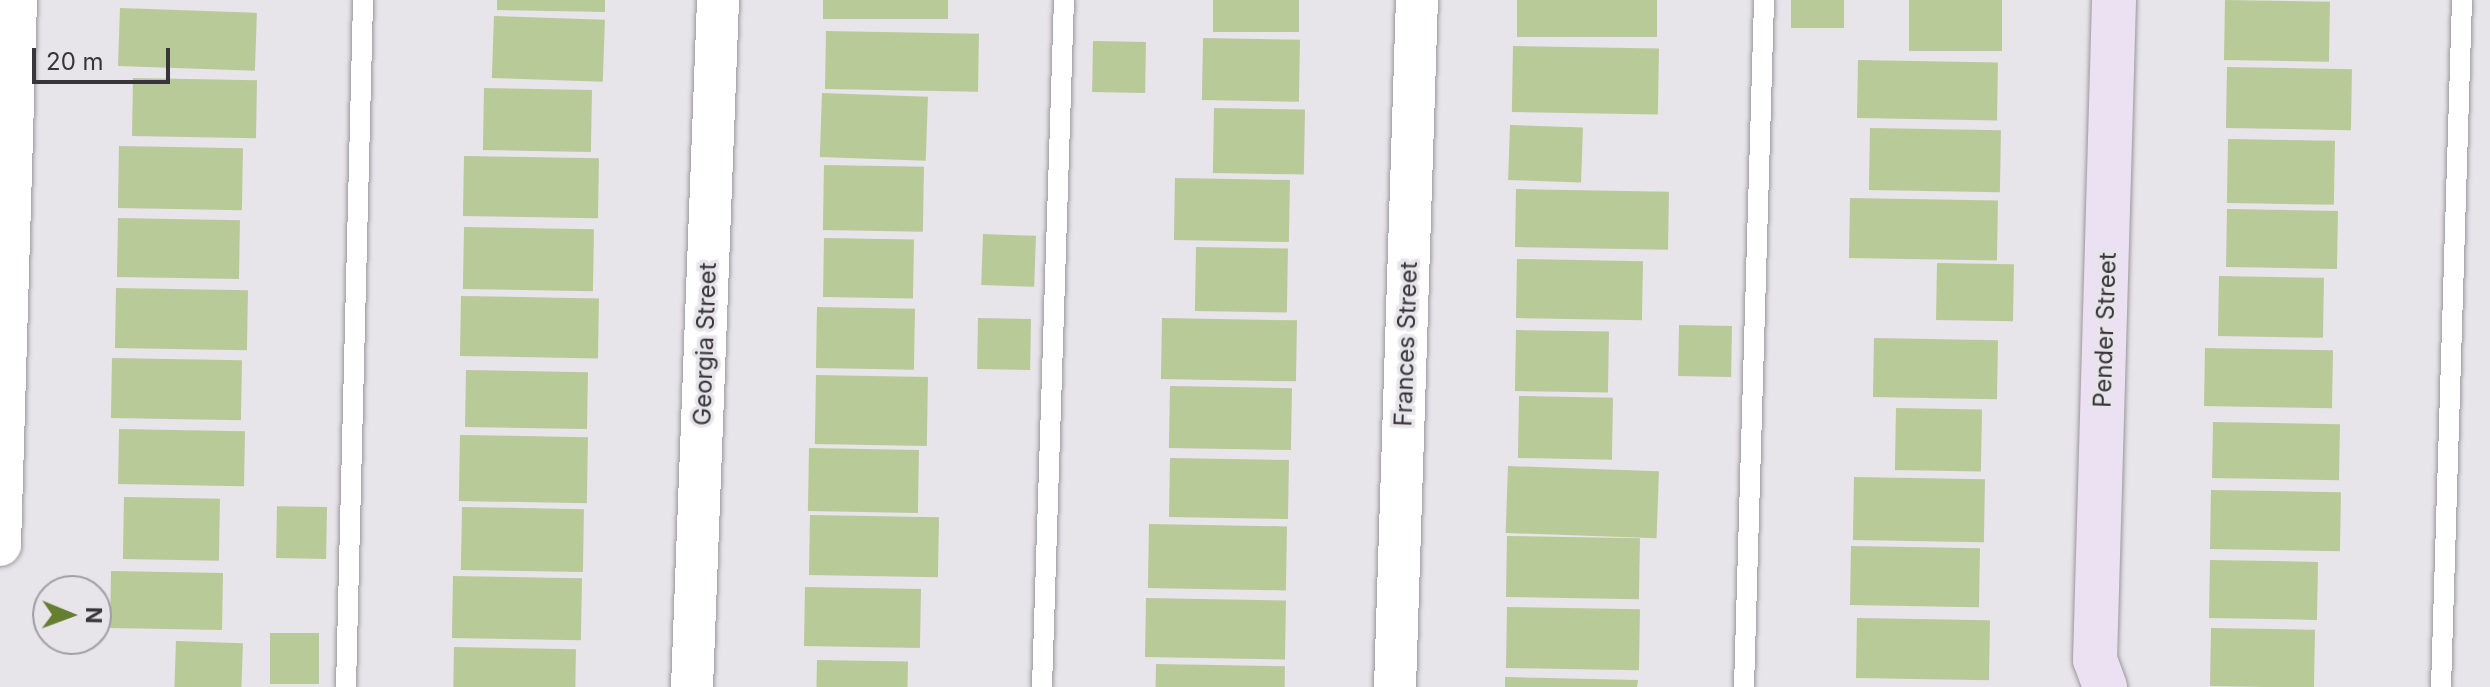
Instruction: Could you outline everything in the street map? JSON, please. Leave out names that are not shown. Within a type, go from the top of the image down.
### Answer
[{"type":"street","points":[[0,545],[16,0]]},
{"type":"street","name":"Georgia Street","points":[[692,687],[718,0]]},
{"type":"street","name":"Frances Street","points":[[1395,687],[1417,0]]},
{"type":"street","name":"Pender Street","points":[[2094,678],[2114,0]]},
{"type":"lane","points":[[346,687],[363,0]]},
{"type":"lane","points":[[1042,687],[1064,0]]},
{"type":"lane","points":[[1744,687],[1764,0]]},
{"type":"lane","points":[[2441,687],[2462,0]]},
{"type":"building","points":[[497,0],[605,0],[605,12],[497,10]]},
{"type":"building","points":[[823,0],[948,0],[948,19],[823,19]]},
{"type":"building","points":[[1213,0],[1299,0],[1299,32],[1213,32]]},
{"type":"building","points":[[1517,0],[1657,0],[1657,37],[1517,37]]},
{"type":"building","points":[[1791,0],[1844,0],[1844,28],[1791,28]]},
{"type":"building","points":[[1909,0],[2002,0],[2002,51],[1909,51]]},
{"type":"building","points":[[2225,0],[2330,2],[2329,62],[2224,60]]},
{"type":"building","points":[[120,8],[257,13],[255,71],[118,66]]},
{"type":"building","points":[[494,16],[605,20],[603,82],[492,78]]},
{"type":"building","points":[[826,31],[979,34],[978,92],[825,89]]},
{"type":"building","points":[[1203,38],[1300,40],[1299,102],[1202,100]]},
{"type":"building","points":[[1093,41],[1146,42],[1145,93],[1092,92]]},
{"type":"building","points":[[1513,46],[1659,49],[1658,115],[1512,112]]},
{"type":"building","points":[[1858,60],[1998,62],[1997,120],[1857,118]]},
{"type":"building","points":[[2227,67],[2352,69],[2351,130],[2226,128]]},
{"type":"building","points":[[133,78],[257,80],[256,138],[132,136]]},
{"type":"building","points":[[484,88],[592,90],[591,152],[483,150]]},
{"type":"building","points":[[822,93],[928,97],[926,161],[820,157]]},
{"type":"building","points":[[1214,108],[1305,110],[1304,175],[1213,173]]},
{"type":"building","points":[[1510,125],[1583,128],[1581,183],[1508,180]]},
{"type":"building","points":[[1870,128],[2001,130],[2000,192],[1869,190]]},
{"type":"building","points":[[2228,139],[2335,141],[2334,205],[2227,203]]},
{"type":"building","points":[[119,146],[243,148],[242,210],[118,208]]},
{"type":"building","points":[[464,156],[599,158],[598,218],[463,216]]},
{"type":"building","points":[[824,165],[924,167],[923,232],[823,230]]},
{"type":"building","points":[[1175,178],[1290,180],[1289,242],[1174,240]]},
{"type":"building","points":[[1516,189],[1669,192],[1668,250],[1515,247]]},
{"type":"building","points":[[1850,198],[1998,201],[1997,261],[1849,258]]},
{"type":"building","points":[[2227,209],[2338,211],[2337,269],[2226,267]]},
{"type":"building","points":[[118,218],[240,220],[239,279],[117,277]]},
{"type":"building","points":[[464,227],[594,229],[593,291],[463,289]]},
{"type":"building","points":[[983,234],[1036,236],[1034,287],[981,285]]},
{"type":"building","points":[[824,238],[914,240],[913,299],[823,297]]},
{"type":"building","points":[[1196,247],[1288,249],[1287,313],[1195,311]]},
{"type":"building","points":[[1517,259],[1643,261],[1642,320],[1516,318]]},
{"type":"building","points":[[1937,263],[2014,264],[2013,321],[1936,320]]},
{"type":"building","points":[[2219,276],[2324,278],[2323,338],[2218,336]]},
{"type":"building","points":[[116,288],[248,290],[247,350],[115,348]]},
{"type":"building","points":[[461,296],[599,298],[598,358],[460,356]]},
{"type":"building","points":[[817,307],[915,309],[914,370],[816,368]]},
{"type":"building","points":[[978,318],[1031,319],[1030,370],[977,369]]},
{"type":"building","points":[[1162,318],[1297,320],[1296,381],[1161,379]]},
{"type":"building","points":[[1679,325],[1732,326],[1731,377],[1678,376]]},
{"type":"building","points":[[1516,330],[1609,332],[1608,393],[1515,391]]},
{"type":"building","points":[[1874,338],[1998,340],[1997,399],[1873,397]]},
{"type":"building","points":[[2205,348],[2333,350],[2332,408],[2204,406]]},
{"type":"building","points":[[112,358],[242,360],[241,420],[111,418]]},
{"type":"building","points":[[466,370],[588,372],[587,429],[465,427]]},
{"type":"building","points":[[816,375],[928,377],[927,446],[815,444]]},
{"type":"building","points":[[1170,386],[1292,388],[1291,450],[1169,448]]},
{"type":"building","points":[[1519,396],[1613,398],[1612,460],[1518,458]]},
{"type":"building","points":[[1896,408],[1982,410],[1981,471],[1895,470]]},
{"type":"building","points":[[2213,422],[2340,424],[2339,480],[2212,478]]},
{"type":"building","points":[[119,429],[245,431],[244,486],[118,484]]},
{"type":"building","points":[[460,435],[588,437],[587,503],[459,501]]},
{"type":"building","points":[[809,448],[919,450],[918,513],[808,511]]},
{"type":"building","points":[[1170,458],[1289,460],[1288,519],[1169,517]]},
{"type":"building","points":[[1508,466],[1659,471],[1657,538],[1506,533]]},
{"type":"building","points":[[1854,477],[1985,479],[1984,542],[1853,540]]},
{"type":"building","points":[[2211,490],[2341,492],[2340,551],[2210,549]]},
{"type":"building","points":[[124,497],[220,499],[219,561],[123,559]]},
{"type":"building","points":[[277,506],[327,507],[326,559],[276,558]]},
{"type":"building","points":[[462,507],[584,509],[583,572],[461,570]]},
{"type":"building","points":[[810,515],[939,517],[938,577],[809,575]]},
{"type":"building","points":[[1149,524],[1287,526],[1286,590],[1148,588]]},
{"type":"building","points":[[1507,536],[1640,538],[1639,599],[1506,597]]},
{"type":"building","points":[[1851,546],[1980,548],[1979,607],[1850,605]]},
{"type":"building","points":[[2210,560],[2318,562],[2317,620],[2209,618]]},
{"type":"building","points":[[111,571],[223,573],[222,630],[112,628]]},
{"type":"building","points":[[453,576],[582,578],[581,640],[452,638]]},
{"type":"building","points":[[805,587],[921,589],[920,648],[804,646]]},
{"type":"building","points":[[1146,598],[1286,600],[1285,659],[1145,657]]},
{"type":"building","points":[[1507,607],[1640,609],[1639,670],[1506,668]]},
{"type":"building","points":[[1857,618],[1990,620],[1989,680],[1856,678]]},
{"type":"building","points":[[2211,628],[2315,630],[2314,687],[2210,686]]},
{"type":"building","points":[[270,633],[319,633],[319,684],[270,684]]},
{"type":"building","points":[[176,641],[243,643],[241,687],[174,687]]},
{"type":"building","points":[[454,647],[576,649],[575,687],[453,687]]},
{"type":"building","points":[[817,660],[908,662],[908,687],[817,687]]},
{"type":"building","points":[[1156,664],[1285,666],[1285,687],[1156,687]]},
{"type":"building","points":[[1505,677],[1638,680],[1637,687],[1505,687]]}]
